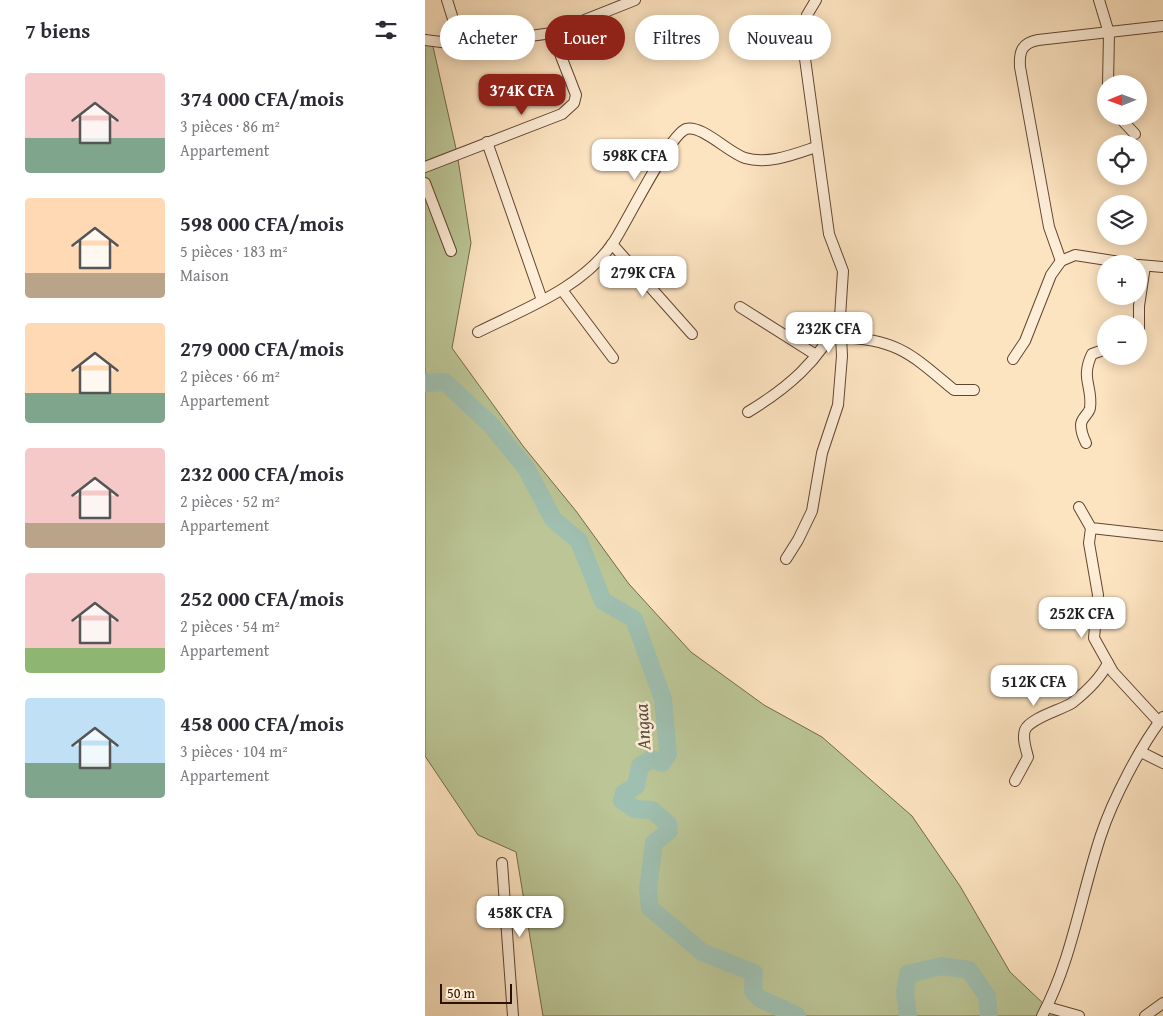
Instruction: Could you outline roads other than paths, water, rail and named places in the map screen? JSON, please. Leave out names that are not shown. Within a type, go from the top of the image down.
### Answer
[{"type":"street","points":[[447,0],[452,15]]},
{"type":"street","points":[[597,15],[635,0]]},
{"type":"street","points":[[786,559],[812,511],[822,453],[838,405],[842,356],[839,337],[839,317],[843,270],[829,234],[803,44],[807,15],[816,0]]},
{"type":"street","points":[[1099,0],[1109,33],[1108,75]]},
{"type":"street","points":[[1061,261],[1049,227],[1020,67],[1021,49],[1027,42],[1163,26]]},
{"type":"street","points":[[425,40],[440,42]]},
{"type":"street","points":[[425,167],[562,114],[574,103],[577,95],[563,60]]},
{"type":"street","points":[[1127,125],[1135,134]]},
{"type":"street","points":[[479,332],[571,286],[612,244],[662,158],[678,134],[684,130],[697,129],[747,159],[777,158],[816,147]]},
{"type":"street","points":[[487,142],[542,300]]},
{"type":"street","points":[[425,183],[451,251]]},
{"type":"street","points":[[612,244],[692,334]]},
{"type":"street","points":[[1013,359],[1025,341],[1051,275],[1061,261],[1075,254],[1097,258]]},
{"type":"street","points":[[1147,265],[1163,267]]},
{"type":"street","points":[[563,290],[613,358]]},
{"type":"street","points":[[740,307],[816,355]]},
{"type":"street","points":[[748,412],[777,394],[796,378],[830,337],[839,317]]},
{"type":"street","points":[[839,337],[856,338],[893,345],[916,358],[954,390],[969,392],[974,390]]},
{"type":"street","points":[[1086,443],[1081,428],[1081,421],[1090,410],[1090,393],[1086,381],[1087,368],[1092,354],[1097,352]]},
{"type":"street","points":[[1079,507],[1091,528],[1089,543],[1098,595],[1094,638],[1109,663],[1129,690],[1161,719],[1117,794],[1101,834],[1057,984],[1045,1011],[1079,1016]]},
{"type":"street","points":[[1091,528],[1163,536]]},
{"type":"street","points":[[1015,781],[1028,757],[1024,742],[1025,729],[1032,723],[1072,702],[1098,680],[1109,663]]},
{"type":"street","points":[[1141,752],[1163,763]]},
{"type":"street","points":[[502,863],[513,1016]]},
{"type":"street","points":[[1145,1016],[1163,1004]]},
{"type":"waterway","name":"Angaa","points":[[425,383],[445,382],[492,426],[526,468],[553,519],[579,541],[603,601],[634,619],[663,699],[668,754],[662,763],[652,759],[640,766],[636,786],[624,793],[622,800],[635,809],[652,810],[668,824],[669,831],[654,843],[648,889],[650,908],[702,952],[754,973],[753,991],[759,998],[797,1016]]},
{"type":"waterway","name":"Angaa","points":[[908,1016],[905,992],[908,974],[942,966],[969,970],[987,996],[989,1016]]}]
